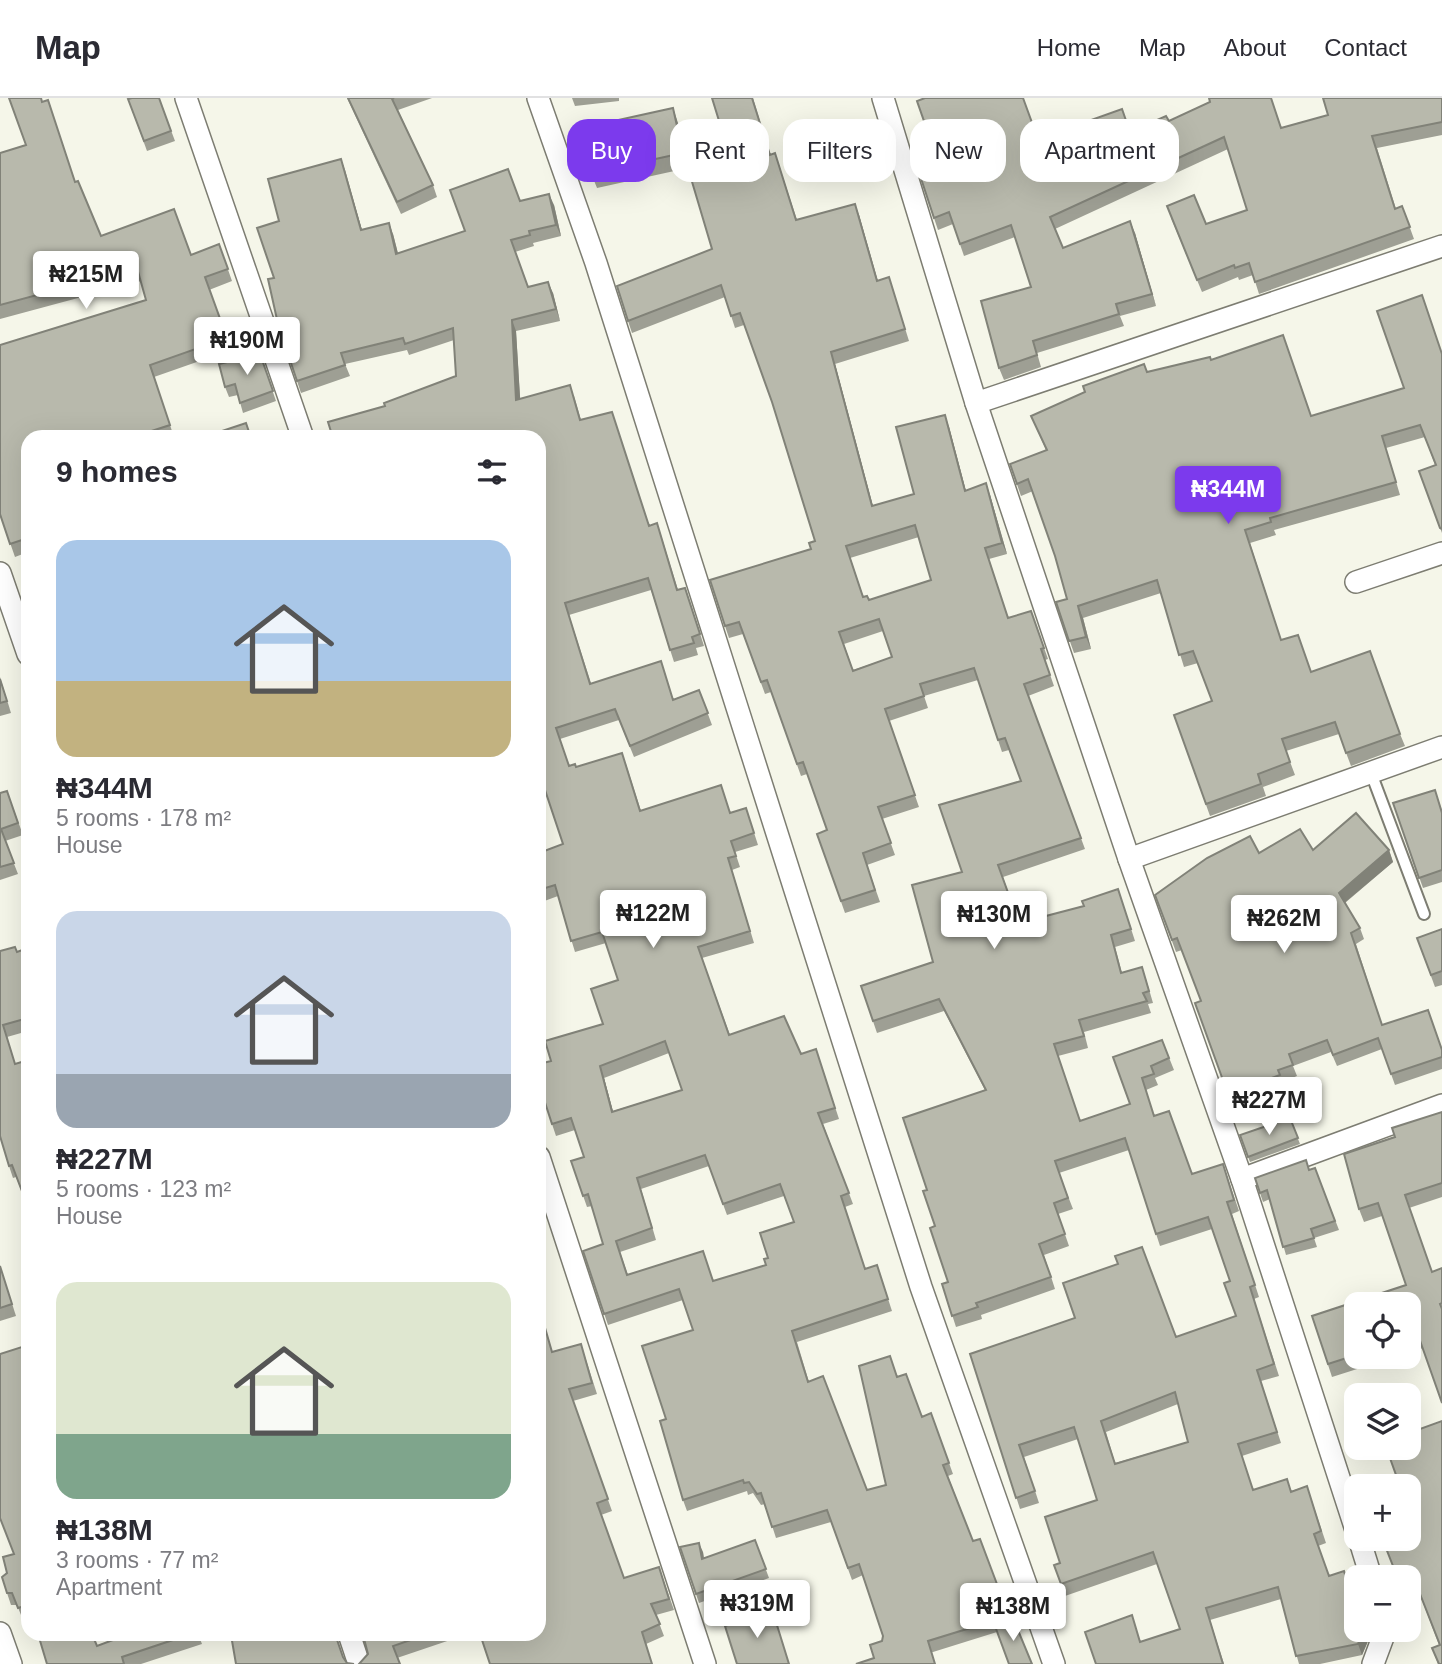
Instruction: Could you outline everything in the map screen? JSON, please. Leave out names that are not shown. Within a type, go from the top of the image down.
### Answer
[{"type":"street","points":[[186,98],[300,430]]},
{"type":"street","points":[[538,98],[596,264],[921,1286],[1054,1664]]},
{"type":"street","points":[[885,99],[976,403],[1129,859],[1242,1179],[1344,1493]]},
{"type":"street","points":[[976,403],[1442,246]]},
{"type":"street","points":[[1356,582],[1442,553]]},
{"type":"street","points":[[0,573],[21,634]]},
{"type":"street","points":[[1129,859],[1442,747]]},
{"type":"street","points":[[1242,1179],[1442,1105]]},
{"type":"street","points":[[546,1178],[705,1664]]},
{"type":"street","points":[[0,1633],[11,1664]]},
{"type":"street","points":[[351,1641],[359,1664]]},
{"type":"street","points":[[1373,1664],[1381,1642]]},
{"type":"lane","points":[[1371,773],[1424,914]]},
{"type":"building","points":[[9,98],[41,98],[42,102],[48,100],[75,182],[78,181],[101,236],[174,209],[191,255],[219,244],[228,269],[205,277],[227,338],[150,365],[170,425],[155,430],[21,430],[21,540],[10,544],[0,514],[0,345],[146,300],[137,268],[0,305],[0,153],[26,145]]},
{"type":"building","points":[[159,98],[171,131],[144,141],[128,99]]},
{"type":"building","points":[[348,98],[394,98],[392,99],[433,185],[397,202]]},
{"type":"building","points":[[712,98],[752,98],[759,119],[718,119]]},
{"type":"building","points":[[925,98],[1023,98],[1031,119],[1020,119],[1020,182],[1126,182],[1050,217],[1063,248],[1130,221],[1152,294],[1116,304],[1119,314],[1033,341],[1037,355],[999,368],[981,301],[1031,287],[1011,225],[960,244],[949,212],[934,218],[922,182],[1006,182],[1006,119],[923,119],[917,101]]},
{"type":"building","points":[[1209,98],[1271,98],[1281,128],[1328,115],[1323,98],[1442,98],[1442,122],[1372,136],[1395,209],[1402,206],[1410,227],[1255,282],[1249,263],[1235,268],[1234,265],[1197,280],[1167,206],[1194,195],[1206,224],[1247,210],[1224,137],[1179,158],[1179,119],[1173,119],[1210,102]]},
{"type":"building","points":[[673,108],[675,119],[670,119],[670,156],[656,159],[656,119],[623,119]]},
{"type":"building","points":[[1122,109],[1125,119],[1094,119]]},
{"type":"building","points":[[769,152],[770,155],[775,153],[796,220],[855,204],[877,281],[889,277],[905,329],[831,352],[872,506],[914,494],[896,427],[945,415],[965,491],[986,483],[1002,543],[985,548],[1008,618],[1031,611],[1044,648],[1041,649],[1050,675],[1024,684],[1081,838],[998,865],[1019,923],[1084,906],[1082,901],[1118,889],[1131,929],[1111,935],[1121,973],[1142,967],[1149,991],[1143,993],[1147,1001],[1079,1020],[1084,1036],[1054,1044],[1080,1121],[1130,1104],[1113,1057],[1162,1040],[1169,1058],[1151,1066],[1154,1074],[1142,1078],[1154,1116],[1169,1111],[1192,1174],[1223,1164],[1234,1200],[1227,1202],[1255,1285],[1250,1287],[1274,1364],[1257,1370],[1277,1432],[1238,1444],[1253,1490],[1287,1479],[1291,1492],[1307,1486],[1321,1531],[1314,1534],[1329,1576],[1344,1571],[1344,1642],[1359,1642],[1358,1644],[1296,1656],[1278,1587],[1206,1608],[1223,1664],[1096,1664],[1085,1632],[1132,1615],[1140,1642],[1180,1629],[1153,1552],[1061,1584],[1054,1565],[1060,1563],[1045,1517],[1097,1500],[1074,1427],[1019,1445],[1035,1491],[1016,1498],[970,1354],[1075,1318],[1063,1283],[1118,1264],[1115,1256],[1142,1247],[1176,1337],[1236,1316],[1224,1283],[1230,1281],[1208,1217],[1156,1234],[1125,1138],[1055,1161],[1068,1198],[1054,1203],[1065,1234],[1039,1244],[1051,1277],[976,1303],[978,1307],[952,1316],[942,1284],[948,1282],[930,1228],[935,1226],[923,1191],[927,1190],[903,1118],[986,1090],[939,999],[873,1021],[861,986],[933,962],[912,885],[962,872],[939,805],[1021,781],[1005,738],[998,740],[974,668],[920,684],[924,696],[885,709],[915,795],[878,807],[891,843],[863,853],[875,890],[841,901],[817,834],[827,830],[803,762],[797,764],[767,680],[761,682],[739,622],[725,626],[710,580],[811,549],[809,543],[815,541],[772,402],[740,313],[731,316],[721,285],[628,321],[617,286],[712,249],[692,182],[769,182]],"holes":[[[915,525],[931,580],[869,600],[867,596],[863,597],[846,546]],[[879,619],[892,657],[853,671],[839,632]],[[1175,1392],[1188,1442],[1115,1464],[1101,1421]]]},
{"type":"building","points":[[341,159],[361,230],[389,223],[396,254],[465,231],[450,190],[508,169],[520,201],[549,194],[556,225],[529,231],[530,235],[511,240],[528,287],[548,282],[556,309],[512,320],[516,400],[570,385],[580,420],[612,412],[649,526],[657,523],[677,590],[685,588],[700,634],[692,637],[694,643],[670,650],[648,578],[565,603],[590,684],[661,661],[673,700],[699,690],[708,713],[630,746],[615,709],[556,728],[569,766],[575,764],[576,767],[622,753],[640,811],[721,785],[730,813],[746,808],[754,833],[731,841],[736,856],[728,858],[750,931],[698,947],[729,1035],[784,1016],[801,1054],[816,1049],[835,1108],[818,1113],[849,1193],[841,1196],[865,1269],[877,1265],[888,1299],[792,1331],[808,1382],[823,1376],[867,1490],[886,1485],[859,1366],[890,1356],[897,1377],[906,1374],[922,1417],[931,1413],[949,1463],[943,1465],[973,1541],[980,1539],[1009,1616],[928,1641],[935,1664],[856,1664],[874,1658],[870,1645],[882,1641],[883,1636],[859,1564],[848,1568],[827,1510],[772,1527],[761,1493],[757,1494],[749,1482],[744,1483],[743,1480],[683,1500],[660,1421],[666,1419],[642,1346],[693,1330],[679,1289],[604,1314],[583,1251],[603,1244],[588,1194],[583,1196],[571,1161],[584,1157],[571,1118],[552,1124],[546,1106],[546,1062],[551,1061],[546,1041],[603,1024],[591,989],[618,980],[602,932],[571,941],[555,885],[546,888],[546,850],[563,844],[546,793],[546,430],[330,430],[328,422],[385,406],[384,403],[456,376],[453,328],[405,344],[403,338],[341,353],[345,365],[297,381],[278,324],[268,279],[274,278],[257,228],[279,221],[268,179]],"holes":[[[665,1041],[682,1090],[612,1112],[600,1066]],[[705,1155],[723,1204],[780,1184],[794,1222],[760,1233],[768,1258],[764,1259],[766,1265],[713,1281],[703,1251],[627,1275],[616,1241],[652,1228],[637,1178]]]},
{"type":"building","points":[[1422,295],[1442,354],[1442,529],[1419,471],[1436,465],[1420,425],[1382,436],[1396,482],[1270,518],[1271,522],[1245,530],[1281,640],[1298,635],[1311,672],[1370,651],[1400,734],[1346,753],[1335,722],[1282,739],[1290,762],[1258,774],[1261,784],[1206,804],[1174,715],[1212,701],[1193,651],[1179,655],[1157,580],[1078,606],[1086,637],[1069,641],[1056,602],[1067,599],[1055,556],[1028,479],[1017,484],[1010,464],[1047,450],[1031,416],[1085,392],[1083,386],[1144,364],[1147,372],[1210,357],[1211,360],[1283,335],[1311,416],[1404,388],[1377,311]]},
{"type":"building","points":[[260,354],[273,391],[240,403],[235,384],[225,387],[219,364]]},
{"type":"building","points":[[246,423],[248,430],[225,430]]},
{"type":"building","points":[[0,679],[7,701],[0,703]]},
{"type":"building","points":[[1435,790],[1442,813],[1442,870],[1419,878],[1393,803]]},
{"type":"building","points":[[7,791],[18,823],[1,829],[14,863],[0,867],[0,793]]},
{"type":"building","points":[[1356,813],[1389,850],[1339,893],[1360,928],[1351,933],[1382,1025],[1428,1010],[1442,1057],[1391,1074],[1378,1038],[1333,1055],[1327,1040],[1289,1054],[1293,1065],[1278,1070],[1280,1075],[1228,1094],[1195,1003],[1201,1001],[1177,938],[1172,940],[1155,895],[1207,858],[1250,836],[1259,853],[1300,829],[1313,850]]},
{"type":"building","points":[[1442,929],[1442,971],[1431,975],[1417,938]]},
{"type":"building","points":[[15,947],[17,952],[21,951],[21,1020],[3,1025],[15,1064],[21,1062],[21,1189],[12,1165],[9,1166],[0,1136],[0,951]]},
{"type":"building","points":[[1442,1112],[1442,1183],[1405,1195],[1432,1272],[1442,1268],[1442,1403],[1421,1344],[1421,1292],[1385,1292],[1406,1285],[1378,1203],[1359,1209],[1344,1154],[1395,1137],[1392,1128]]},
{"type":"building","points":[[1290,1118],[1298,1138],[1248,1157],[1240,1135]]},
{"type":"building","points":[[1306,1160],[1309,1170],[1315,1168],[1335,1221],[1311,1229],[1314,1238],[1283,1247],[1267,1190],[1260,1193],[1255,1178]]},
{"type":"building","points":[[0,1266],[12,1304],[0,1308]]},
{"type":"building","points":[[1344,1305],[1344,1359],[1328,1364],[1312,1316]]},
{"type":"building","points":[[546,1331],[552,1352],[581,1344],[592,1383],[569,1389],[608,1499],[597,1503],[624,1578],[659,1567],[669,1599],[651,1604],[660,1624],[642,1632],[652,1664],[490,1664],[482,1641],[546,1641]]},
{"type":"building","points":[[21,1347],[21,1607],[18,1608],[12,1593],[7,1593],[2,1577],[7,1573],[3,1557],[14,1554],[0,1518],[0,1354]]},
{"type":"building","points":[[1442,1421],[1442,1664],[1439,1664],[1432,1648],[1440,1645],[1421,1597],[1421,1565],[1393,1565],[1387,1551],[1421,1551],[1421,1474],[1396,1474],[1391,1460],[1421,1460],[1421,1429]]},
{"type":"building","points":[[755,1540],[766,1569],[696,1594],[680,1547],[699,1543],[702,1559]]},
{"type":"building","points":[[772,1609],[789,1664],[737,1664],[725,1626]]},
{"type":"building","points":[[1013,1618],[1032,1664],[1009,1664],[995,1626]]},
{"type":"building","points":[[40,1641],[95,1641],[97,1646],[110,1641],[170,1641],[122,1657],[124,1664],[47,1664]]},
{"type":"building","points":[[232,1641],[337,1641],[347,1663],[354,1664],[236,1664]]},
{"type":"building","points":[[365,1641],[408,1641],[393,1646],[400,1664],[359,1664],[368,1654]]}]
